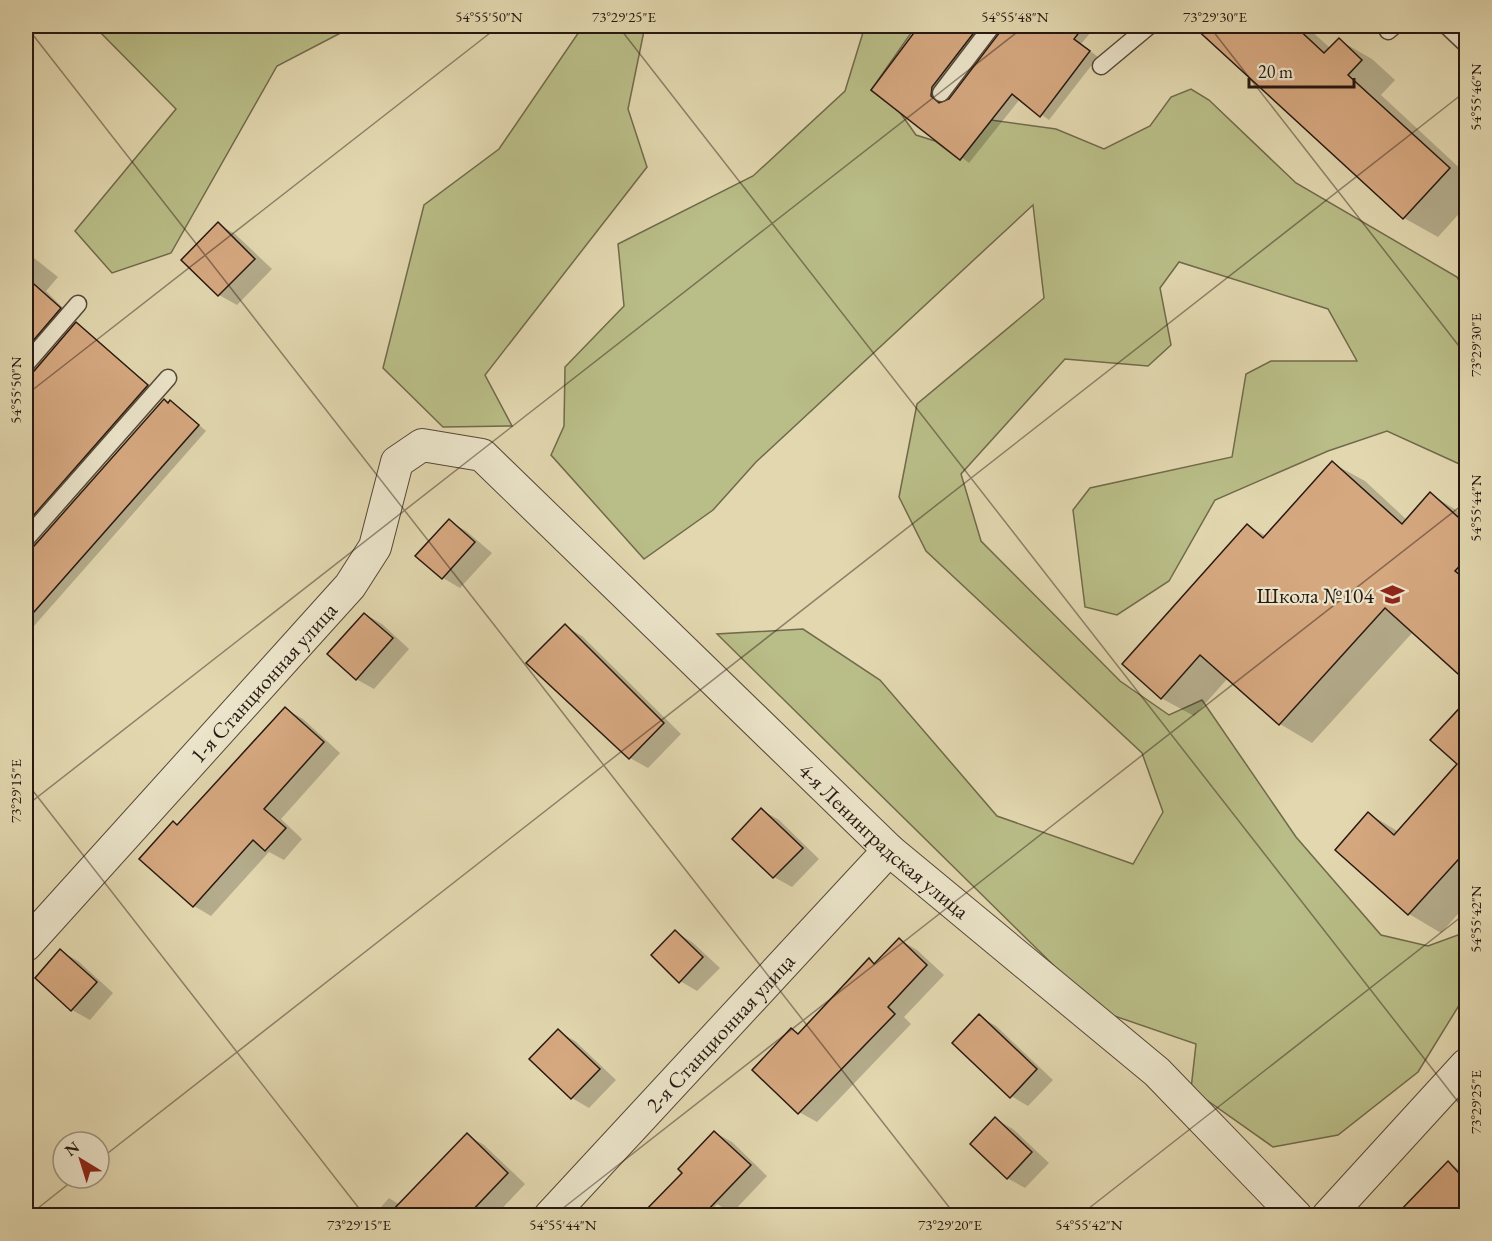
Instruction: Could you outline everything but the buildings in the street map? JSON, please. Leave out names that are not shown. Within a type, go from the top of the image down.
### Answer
[{"type":"street","name":"1-я Станционная улица","points":[[26,945],[350,586],[375,547],[397,462],[422,445],[482,455]]},
{"type":"street","name":"4-я Ленинградская улица","points":[[482,455],[890,850],[1157,1071],[1296,1215]]},
{"type":"street","name":"2-я Станционная улица","points":[[550,1215],[890,850]]},
{"type":"street","points":[[1328,1215],[1467,1065]]},
{"type":"lane","points":[[941,93],[992,26]]},
{"type":"lane","points":[[1101,66],[1149,26]]},
{"type":"lane","points":[[1447,26],[1467,44]]},
{"type":"lane","points":[[26,364],[78,304]]},
{"type":"lane","points":[[26,539],[168,378]]},
{"type":"green space","points":[[94,26],[354,26],[277,66],[171,253],[112,273],[75,231],[176,109]]},
{"type":"green space","points":[[583,26],[645,26],[628,109],[647,167],[485,375],[512,426],[443,427],[383,368],[424,205],[499,149]]},
{"type":"green space","points":[[865,26],[916,26],[871,90],[899,111],[916,135],[935,141],[960,160],[991,120],[1056,129],[1104,149],[1150,126],[1171,97],[1191,89],[1209,100],[1296,183],[1457,277],[1466,294],[1466,467],[1387,431],[1328,451],[1215,500],[1169,581],[1117,615],[1085,607],[1073,510],[1090,488],[1232,457],[1246,374],[1271,361],[1357,361],[1328,309],[1179,262],[1160,288],[1171,345],[1148,366],[1065,359],[961,474],[981,541],[1120,681],[1169,715],[1202,700],[1296,837],[1381,935],[1428,946],[1466,932],[1466,994],[1418,1072],[1338,1135],[1273,1147],[1191,1089],[1196,1044],[1100,1011],[717,634],[803,629],[880,680],[997,816],[1133,864],[1163,812],[1142,753],[926,551],[899,497],[917,404],[1044,298],[1033,205],[756,462],[713,510],[644,559],[551,455],[564,426],[565,367],[624,306],[618,244],[753,176],[845,91]]},
{"type":"place","name":"Школа №104","points":[[1392,595]]}]
